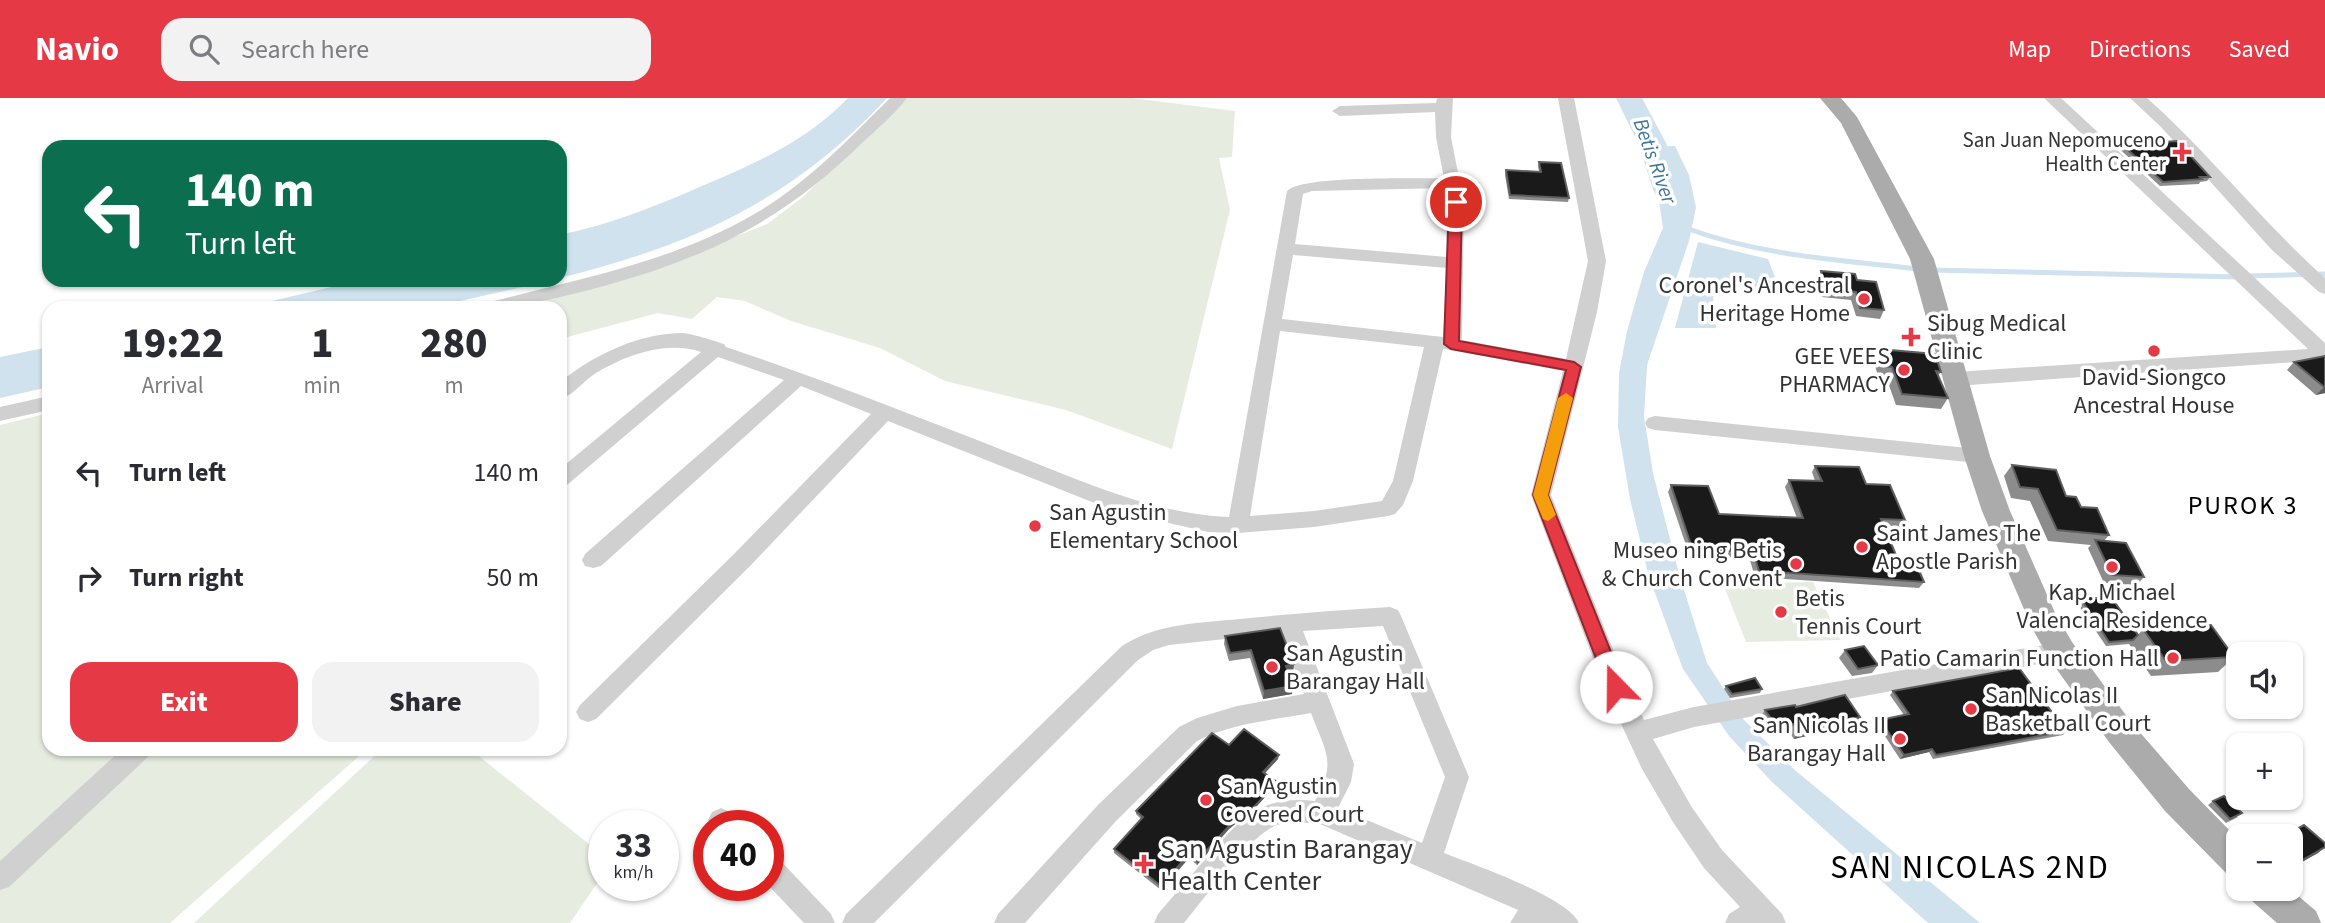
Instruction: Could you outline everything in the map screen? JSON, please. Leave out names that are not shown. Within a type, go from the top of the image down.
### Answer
[{"type":"main road","points":[[1830,98],[1850,121],[1922,259],[1933,290],[1977,456],[1996,511],[2043,619],[2061,651],[2120,732],[2168,790],[2226,850]]},
{"type":"main road","points":[[2278,901],[2303,923]]},
{"type":"street","points":[[516,301],[638,270],[683,253],[762,216],[796,194],[899,98]]},
{"type":"street","points":[[1566,98],[1597,261],[1588,312],[1541,495],[1616,687],[1638,732],[1682,814],[1757,919]]},
{"type":"street","points":[[2052,98],[2325,354]]},
{"type":"street","points":[[2138,98],[2167,124],[2277,245],[2325,288]]},
{"type":"street","points":[[567,386],[589,369],[636,347],[683,339],[717,348],[886,411],[1119,504],[1208,524],[1238,525],[1314,519],[1388,508],[1396,499],[1403,481],[1443,343],[1455,263],[1453,183],[1443,127],[1444,102],[1340,111]]},
{"type":"street","points":[[1238,525],[1295,191],[1301,188],[1453,183]]},
{"type":"street","points":[[1285,249],[1455,263]]},
{"type":"street","points":[[1274,324],[1443,343],[1574,367]]},
{"type":"street","points":[[567,474],[717,348]]},
{"type":"street","points":[[1955,379],[2325,354]]},
{"type":"street","points":[[593,560],[798,378]]},
{"type":"street","points":[[0,414],[42,405]]},
{"type":"street","points":[[588,712],[743,559],[886,411]]},
{"type":"street","points":[[1655,423],[1977,456]]},
{"type":"street","points":[[855,923],[1130,653],[1146,642],[1169,636],[1289,623],[1390,616],[1457,777],[1429,859]]},
{"type":"street","points":[[1289,623],[1342,764],[1339,782],[1322,813]]},
{"type":"street","points":[[1638,732],[1738,708],[2061,651]]},
{"type":"street","points":[[1007,923],[1107,813],[1188,734],[1205,725],[1237,716],[1319,702]]},
{"type":"street","points":[[0,878],[131,756]]},
{"type":"street","points":[[1167,923],[1249,828],[1265,816],[1298,810],[1322,813],[1429,859],[1532,914],[1566,923]]},
{"type":"street","points":[[784,883],[822,923]]},
{"type":"shaded area","points":[[903,98],[1131,98],[1235,111],[1232,157],[1219,158],[1230,210],[1172,449],[1066,410],[945,381],[880,348],[791,321],[745,301],[717,297],[692,319],[658,313],[567,337],[567,301],[540,301],[641,274],[767,224],[803,197]]},
{"type":"shaded area","points":[[42,415],[42,756],[359,756],[170,923],[0,923],[0,425]]},
{"type":"shaded area","name":"Betis Tennis Court","points":[[1813,582],[1840,640],[1746,642],[1723,584]]},
{"type":"shaded area","points":[[374,756],[479,756],[588,843],[588,897],[570,923],[194,923]]},
{"type":"water","points":[[848,98],[887,98],[815,165],[738,214],[654,250],[567,276],[567,233],[632,214],[742,169],[798,139]]},
{"type":"water","points":[[1675,146],[1689,175],[1696,207],[1689,241],[1647,365],[1644,417],[1653,473],[1679,574],[1707,663],[1744,720],[1796,771],[1980,923],[1928,923],[1772,782],[1729,736],[1683,669],[1649,577],[1630,499],[1618,427],[1619,373],[1627,331],[1644,272],[1663,228],[1658,193],[1643,147]]},
{"type":"water","points":[[1698,242],[1768,259],[1775,277],[1756,289],[1729,283],[1713,297],[1716,328],[1675,328]]},
{"type":"water","points":[[331,287],[522,287],[460,301],[272,301]]},
{"type":"water","points":[[42,348],[42,389],[0,398],[0,357]]},
{"type":"building","points":[[2157,138],[2162,142],[2177,141],[2210,177],[2163,182],[2116,139]]},
{"type":"building","points":[[1539,162],[1561,163],[1569,198],[1510,195],[1506,170],[1541,172]]},
{"type":"building","points":[[1821,271],[1855,274],[1857,280],[1876,282],[1884,310],[1860,308],[1856,292],[1826,289]]},
{"type":"building","points":[[1879,349],[1935,354],[1941,372],[1936,371],[1948,398],[1902,394],[1892,367],[1884,366]]},
{"type":"building","points":[[2325,356],[2324,387],[2294,362]]},
{"type":"building","points":[[2012,465],[2056,470],[2066,496],[2076,497],[2081,507],[2097,508],[2109,535],[2057,530],[2038,489],[2020,487]]},
{"type":"building","points":[[1815,466],[1859,467],[1866,484],[1890,485],[1905,520],[1881,519],[1898,560],[1915,561],[1924,582],[1759,571],[1753,551],[1693,551],[1671,485],[1708,486],[1719,514],[1803,518],[1789,480],[1822,481]]},
{"type":"building","points":[[2095,540],[2126,543],[2144,577],[2112,575]]},
{"type":"building","points":[[2111,597],[2138,635],[2133,640],[2109,642],[2081,599]]},
{"type":"building","points":[[2211,625],[2226,646],[2226,657],[2166,661],[2143,629]]},
{"type":"building","name":"San Agustin Barangay Hall","points":[[1280,628],[1294,664],[1286,666],[1293,686],[1264,691],[1251,650],[1230,653],[1225,636]]},
{"type":"building","points":[[1864,646],[1878,665],[1858,669],[1845,650]]},
{"type":"building","name":"San Nicolas II Basketball Court","points":[[2019,668],[2066,731],[1936,755],[1932,749],[1904,755],[1880,720],[1909,714],[1893,691]]},
{"type":"building","points":[[1755,678],[1762,689],[1732,694],[1726,686]]},
{"type":"building","points":[[1845,695],[1860,717],[1799,732],[1794,724],[1778,728],[1765,710],[1796,707]]},
{"type":"building","name":"San Agustin Covered Court","points":[[1244,729],[1279,755],[1263,772],[1277,782],[1256,805],[1229,826],[1197,861],[1189,854],[1161,886],[1114,849],[1143,817],[1136,811],[1212,733],[1229,745]]},
{"type":"building","points":[[2224,796],[2226,810],[2239,810],[2242,813],[2230,819],[2213,801]]},
{"type":"building","points":[[2303,826],[2325,843],[2325,847],[2303,860]]},
{"type":"waterway","name":"Betis River","points":[[1629,98],[1652,143],[1668,192]]},
{"type":"waterway","points":[[1686,228],[1772,251],[1919,269]]},
{"type":"waterway","points":[[1930,270],[2239,277]]},
{"type":"waterway","points":[[2246,276],[2325,274]]},
{"type":"slow traffic","points":[[1548,515],[1541,495],[1566,398]]},
{"type":"place","name":"San Juan Nepomuceno Health Center","points":[[2182,152]]},
{"type":"place","name":"Coronel's Ancestral Heritage Home","points":[[1864,299]]},
{"type":"place","name":"Sibug Medical Clinic","points":[[1911,337]]},
{"type":"place","name":"David-Siongco Ancestral House","points":[[2154,351]]},
{"type":"place","name":"GEE VEES PHARMACY","points":[[1904,370]]},
{"type":"place","name":"San Agustin Elementary School","points":[[1035,526]]},
{"type":"place","name":"Saint James The Apostle Parish","points":[[1862,547]]},
{"type":"place","name":"Museo ning Betis & Church Convent","points":[[1796,564]]},
{"type":"place","name":"Kap. Michael Valencia Residence","points":[[2112,567]]},
{"type":"place","name":"Betis Tennis Court","points":[[1781,612]]},
{"type":"place","name":"Patio Camarin Function Hall","points":[[2173,658]]},
{"type":"place","name":"San Agustin Barangay Hall","points":[[1272,667]]},
{"type":"place","name":"San Nicolas II Basketball Court","points":[[1971,709]]},
{"type":"place","name":"San Nicolas II Barangay Hall","points":[[1900,739]]},
{"type":"place","name":"San Agustin Covered Court","points":[[1206,800]]},
{"type":"place","name":"San Agustin Barangay Health Center","points":[[1144,864]]},
{"type":"district","name":"PUROK 3","points":[[2243,505]]},
{"type":"district","name":"SAN NICOLAS 2ND","points":[[1970,866]]},
{"type":"route","points":[[1456,202],[1451,344],[1574,367],[1541,495],[1616,687]]}]
